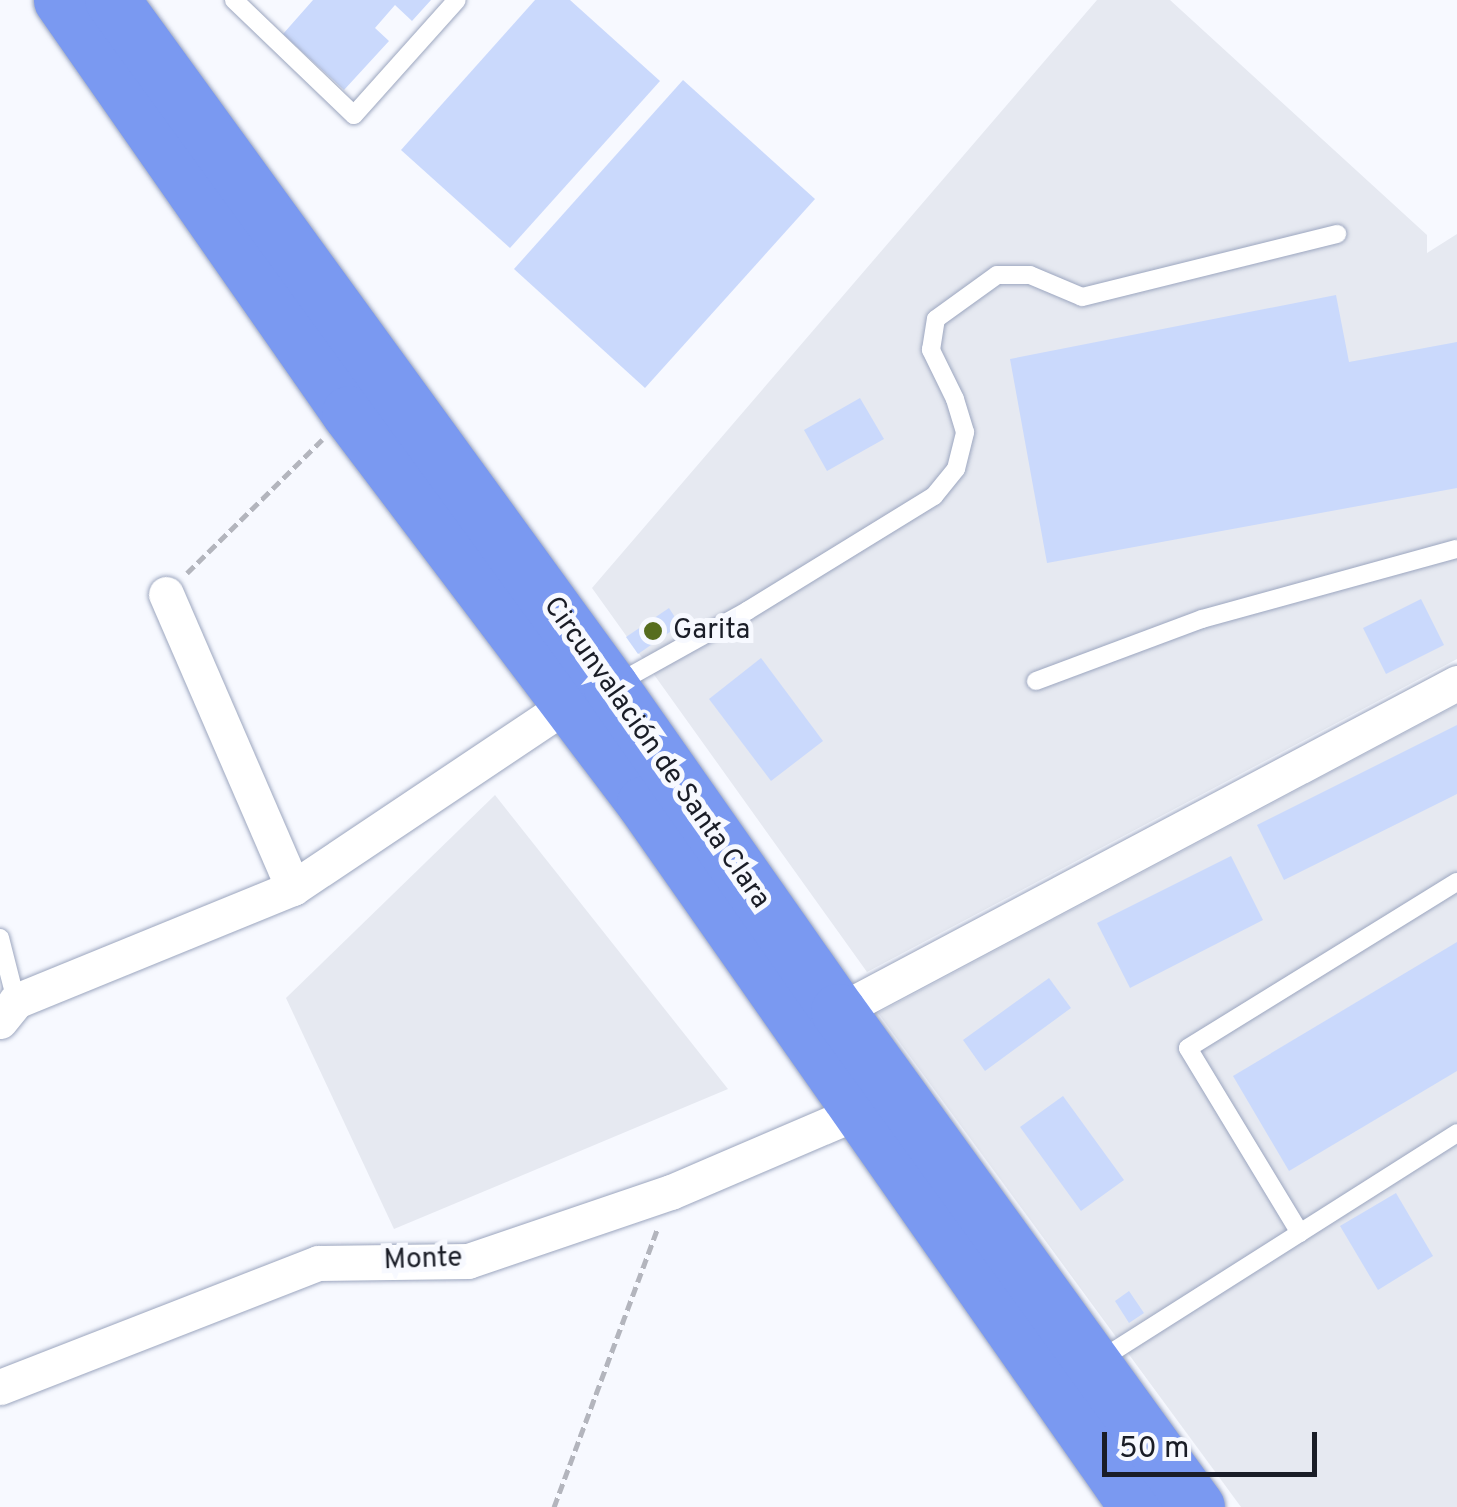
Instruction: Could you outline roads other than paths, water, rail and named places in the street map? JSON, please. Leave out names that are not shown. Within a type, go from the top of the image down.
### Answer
[{"type":"highway","name":"Circunvalación de Santa Clara","points":[[61,0],[349,414],[591,694]]},
{"type":"highway","name":"Circunvalación de Santa Clara","points":[[112,0],[879,1103],[1137,1507]]},
{"type":"highway","name":"Circunvalación de Santa Clara","points":[[879,1103],[1093,1364],[1197,1507]]},
{"type":"street","points":[[166,594],[293,888]]},
{"type":"street","points":[[820,1021],[1457,683]]},
{"type":"street","points":[[8,1011],[293,888],[591,694]]},
{"type":"street","name":"Monte","points":[[0,1388],[318,1263],[468,1261],[671,1192],[879,1103]]},
{"type":"lane","points":[[234,0],[354,115],[457,0]]},
{"type":"lane","points":[[591,694],[747,611],[934,496],[956,469],[965,432],[955,399],[931,350],[936,319],[997,275],[1030,275],[1082,297],[1337,234]]},
{"type":"lane","points":[[1036,681],[1202,620],[1457,549]]},
{"type":"lane","points":[[1300,1233],[1188,1048],[1457,882]]},
{"type":"lane","points":[[0,938],[8,1011]]},
{"type":"lane","points":[[1093,1364],[1457,1133]]},
{"type":"place","name":"Garita","points":[[653,631]]}]
